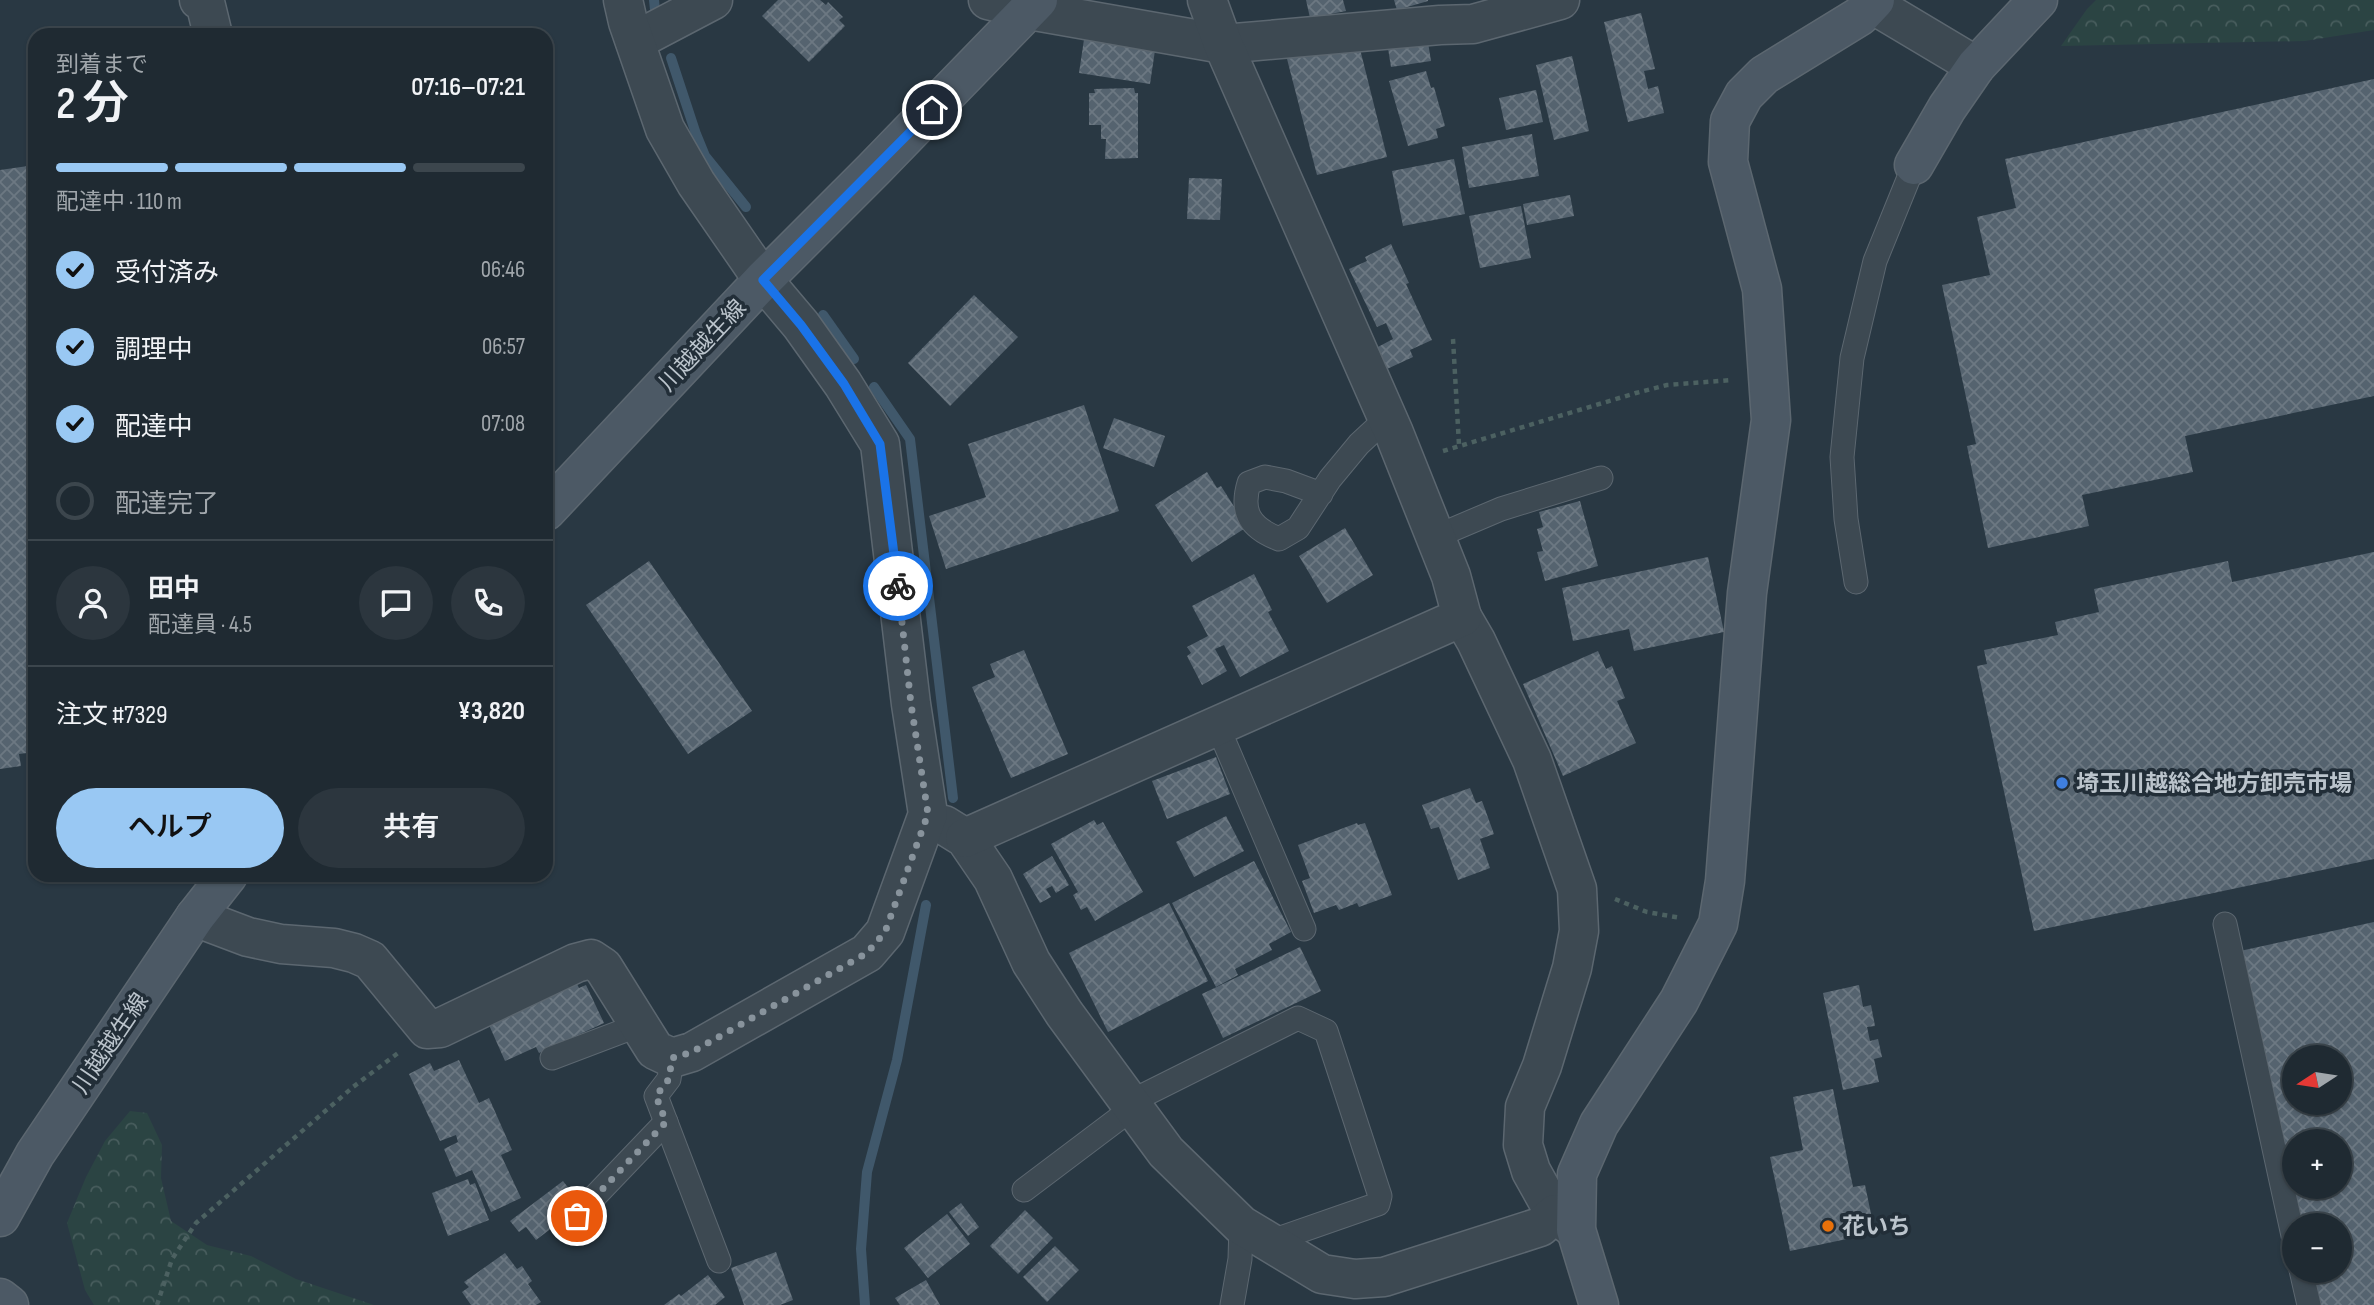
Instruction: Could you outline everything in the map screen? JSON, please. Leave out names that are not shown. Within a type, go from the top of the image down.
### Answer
[{"type":"street","points":[[200,0],[205,2],[211,28]]},
{"type":"street","points":[[195,917],[248,937],[281,944],[334,948],[370,960],[427,1030],[440,1028],[576,963],[591,959],[603,967],[655,1051],[672,1058],[692,1052],[867,953],[885,932],[928,814],[911,704],[880,444],[844,384],[801,325],[763,280],[696,183],[665,129],[623,0]]},
{"type":"street","points":[[635,41],[713,0]]},
{"type":"street","points":[[988,0],[1033,5],[1223,44],[1473,24],[1560,0]]},
{"type":"street","points":[[1207,0],[1223,44],[1406,463],[1451,576],[1462,617],[1532,760],[1577,889],[1579,931],[1572,968],[1542,1066],[1525,1107],[1523,1145],[1531,1171],[1566,1222],[1599,1305]]},
{"type":"street","points":[[1914,165],[1947,108],[1976,66],[2038,0]]},
{"type":"street","points":[[1566,1222],[1577,1174],[1599,1124],[1679,1001],[1718,924],[1725,881],[1747,593],[1771,420],[1762,289],[1728,162],[1730,121],[1744,95],[1764,75],[1860,16],[1873,2],[1976,66]]},
{"type":"street","name":"川越越生線","points":[[553,505],[763,280],[1033,5]]},
{"type":"street","points":[[965,838],[1462,617]]},
{"type":"street","points":[[928,814],[965,838],[993,879],[1031,962],[1064,1013],[1166,1152],[1255,1233],[1322,1275],[1355,1279],[1384,1277],[1540,1227],[1566,1222]]},
{"type":"street","name":"川越越生線","points":[[0,1217],[35,1154],[195,917],[222,882]]},
{"type":"street","points":[[0,1298],[9,1305]]},
{"type":"lane","points":[[1856,582],[1846,519],[1842,457],[1852,358],[1875,261],[1914,165]]},
{"type":"lane","points":[[1321,494],[1359,444],[1387,418]]},
{"type":"lane","points":[[1435,537],[1501,509],[1601,478]]},
{"type":"lane","points":[[1218,727],[1304,929]]},
{"type":"lane","points":[[2225,924],[2288,1213]]},
{"type":"lane","points":[[1024,1190],[1132,1104],[1298,1018],[1326,1031],[1380,1196],[1378,1204],[1255,1233],[1240,1259],[1232,1305]]},
{"type":"lane","points":[[552,1058],[639,1025]]},
{"type":"lane","points":[[672,1058],[669,1079],[656,1096],[719,1261]]},
{"type":"lane","points":[[577,1216],[666,1122]]},
{"type":"lane","points":[[2304,1283],[2309,1305]]},
{"type":"path","points":[[1453,339],[1459,445]]},
{"type":"path","points":[[1406,463],[1594,404],[1667,385],[1732,380],[1768,381]]},
{"type":"path","points":[[1577,889],[1609,897],[1647,912],[1718,924]]},
{"type":"path","points":[[157,1305],[172,1259],[196,1223],[353,1087],[427,1030]]},
{"type":"green space","points":[[2096,0],[2374,0],[2374,30],[2305,41],[2061,46]]},
{"type":"green space","points":[[130,1111],[147,1113],[162,1145],[161,1178],[171,1221],[207,1245],[251,1256],[296,1279],[374,1305],[94,1305],[85,1290],[67,1223],[86,1177],[105,1141]]},
{"type":"building","points":[[778,0],[820,0],[826,5],[828,2],[843,17],[839,20],[845,26],[809,62],[762,16]]},
{"type":"building","points":[[1306,0],[1343,0],[1346,11],[1310,18]]},
{"type":"building","points":[[1394,0],[1428,0],[1428,1],[1397,10]]},
{"type":"building","points":[[1641,13],[1655,69],[1644,71],[1648,89],[1658,86],[1664,113],[1628,122],[1604,22]]},
{"type":"building","points":[[1086,26],[1157,37],[1150,84],[1079,73]]},
{"type":"building","points":[[1427,36],[1431,61],[1391,67],[1387,42]]},
{"type":"building","points":[[1357,37],[1387,157],[1317,175],[1286,55]]},
{"type":"building","points":[[1572,56],[1589,131],[1554,140],[1536,65]]},
{"type":"building","points":[[1426,71],[1431,88],[1434,87],[1445,126],[1436,129],[1438,138],[1408,146],[1389,81]]},
{"type":"building","points":[[2374,79],[2374,396],[2185,436],[2193,472],[2082,495],[2089,526],[1988,548],[1967,446],[1976,444],[1942,285],[1990,275],[1977,217],[2016,208],[2005,159]]},
{"type":"building","points":[[1134,88],[1135,93],[1138,93],[1138,158],[1105,159],[1106,139],[1101,139],[1101,125],[1089,125],[1089,93],[1095,93],[1094,89]]},
{"type":"building","points":[[1536,90],[1543,122],[1506,130],[1499,98]]},
{"type":"building","points":[[1532,134],[1539,176],[1469,188],[1462,147]]},
{"type":"building","points":[[1454,159],[1465,214],[1403,226],[1392,171]]},
{"type":"building","points":[[28,166],[28,753],[19,754],[21,766],[0,769],[0,170]]},
{"type":"building","points":[[1189,178],[1222,179],[1220,220],[1187,219]]},
{"type":"building","points":[[1570,195],[1574,216],[1527,225],[1523,204]]},
{"type":"building","points":[[1521,206],[1531,258],[1480,268],[1469,216]]},
{"type":"building","points":[[1391,244],[1432,340],[1410,350],[1413,357],[1387,369],[1376,348],[1393,339],[1386,323],[1377,327],[1349,269],[1367,261],[1365,257]]},
{"type":"building","points":[[974,295],[1018,337],[950,406],[908,363]]},
{"type":"building","points":[[1084,405],[1119,511],[946,569],[929,516],[986,497],[968,444]]},
{"type":"building","points":[[1114,418],[1165,436],[1154,467],[1103,448]]},
{"type":"building","points":[[1207,472],[1217,488],[1221,486],[1247,527],[1192,562],[1155,505]]},
{"type":"building","points":[[1580,501],[1598,566],[1545,581],[1537,552],[1543,551],[1537,529],[1543,527],[1539,512]]},
{"type":"building","points":[[1345,528],[1373,575],[1327,603],[1299,556]]},
{"type":"building","points":[[2374,552],[2374,859],[2034,931],[1977,666],[1987,664],[1984,650],[2058,635],[2055,622],[2099,612],[2094,589],[2228,561],[2232,582]]},
{"type":"building","points":[[1708,557],[1724,632],[1634,651],[1629,629],[1573,641],[1562,588]]},
{"type":"building","points":[[649,561],[752,711],[688,754],[586,605]]},
{"type":"building","points":[[1254,574],[1272,610],[1268,612],[1289,651],[1240,677],[1224,645],[1215,649],[1227,671],[1202,685],[1187,656],[1191,653],[1187,647],[1208,636],[1192,606]]},
{"type":"building","points":[[1024,650],[1068,754],[1011,778],[972,687],[995,677],[990,664]]},
{"type":"building","points":[[1598,651],[1606,669],[1612,666],[1625,698],[1617,701],[1636,743],[1563,776],[1523,684]]},
{"type":"building","points":[[1216,757],[1230,794],[1167,819],[1152,781]]},
{"type":"building","points":[[1470,788],[1476,803],[1482,801],[1494,834],[1480,839],[1490,868],[1458,880],[1439,827],[1431,829],[1422,805]]},
{"type":"building","points":[[1226,816],[1244,851],[1194,877],[1176,842]]},
{"type":"building","points":[[1094,820],[1097,825],[1103,822],[1143,892],[1095,921],[1087,907],[1081,910],[1073,895],[1078,892],[1051,844]]},
{"type":"building","points":[[1357,823],[1365,823],[1392,895],[1359,907],[1357,903],[1339,910],[1336,905],[1314,913],[1302,881],[1310,878],[1298,845]]},
{"type":"building","points":[[1052,856],[1069,885],[1056,893],[1052,886],[1046,889],[1051,897],[1040,903],[1023,874]]},
{"type":"building","points":[[1254,861],[1291,932],[1269,944],[1272,950],[1235,969],[1238,975],[1216,987],[1172,903]]},
{"type":"building","points":[[1169,903],[1208,981],[1108,1032],[1069,953]]},
{"type":"building","points":[[2374,922],[2374,1305],[2316,1305],[2312,1283],[2352,1283],[2352,1213],[2296,1213],[2293,1199],[2352,1199],[2352,1129],[2282,1129],[2282,1146],[2240,951]]},
{"type":"building","points":[[1300,947],[1321,991],[1223,1038],[1202,994]]},
{"type":"building","points":[[577,984],[579,988],[586,985],[604,1023],[539,1053],[536,1047],[505,1061],[489,1025]]},
{"type":"building","points":[[1859,985],[1863,1007],[1871,1005],[1875,1026],[1867,1027],[1870,1041],[1878,1039],[1882,1057],[1874,1059],[1879,1082],[1843,1090],[1823,993]]},
{"type":"building","points":[[459,1060],[479,1103],[489,1098],[512,1150],[501,1155],[521,1198],[491,1212],[472,1170],[456,1177],[444,1149],[458,1142],[456,1135],[440,1141],[409,1074],[430,1063],[434,1071]]},
{"type":"building","points":[[1833,1089],[1853,1187],[1865,1185],[1875,1233],[1790,1251],[1770,1157],[1803,1150],[1793,1097]]},
{"type":"building","points":[[468,1179],[470,1185],[475,1183],[489,1220],[448,1236],[432,1193]]},
{"type":"building","points":[[563,1181],[582,1205],[536,1240],[526,1227],[519,1232],[510,1221]]},
{"type":"building","points":[[961,1203],[979,1227],[968,1236],[949,1212]]},
{"type":"building","points":[[1025,1210],[1053,1238],[1018,1274],[990,1246]]},
{"type":"building","points":[[947,1214],[970,1244],[928,1278],[904,1248]]},
{"type":"building","points":[[1055,1246],[1079,1270],[1047,1302],[1023,1277]]},
{"type":"building","points":[[776,1252],[793,1300],[780,1305],[744,1305],[731,1268]]},
{"type":"building","points":[[505,1253],[517,1269],[522,1266],[532,1281],[528,1284],[541,1302],[536,1305],[471,1305],[462,1292],[469,1287],[464,1282]]},
{"type":"building","points":[[708,1275],[725,1297],[715,1305],[664,1305],[679,1294],[681,1296]]},
{"type":"building","points":[[926,1280],[940,1305],[900,1305],[895,1298]]},
{"type":"waterway","points":[[654,0],[655,10]]},
{"type":"waterway","points":[[671,58],[705,156],[746,207]]},
{"type":"waterway","points":[[823,315],[854,359]]},
{"type":"waterway","points":[[874,387],[910,439],[953,798]]},
{"type":"waterway","points":[[865,1305],[861,1249],[867,1172],[897,1060],[926,905]]},
{"type":"way so far","points":[[577,1216],[666,1122],[656,1096],[669,1079],[672,1058],[692,1052],[867,953],[885,932],[928,814],[911,704],[898,586]]},
{"type":"place","name":"埼玉川越総合地方卸売市場","points":[[2062,783]]},
{"type":"place","name":"花いち","points":[[1828,1226]]},
{"type":"route","points":[[898,586],[880,444],[844,384],[801,325],[763,280],[932,110]]}]
